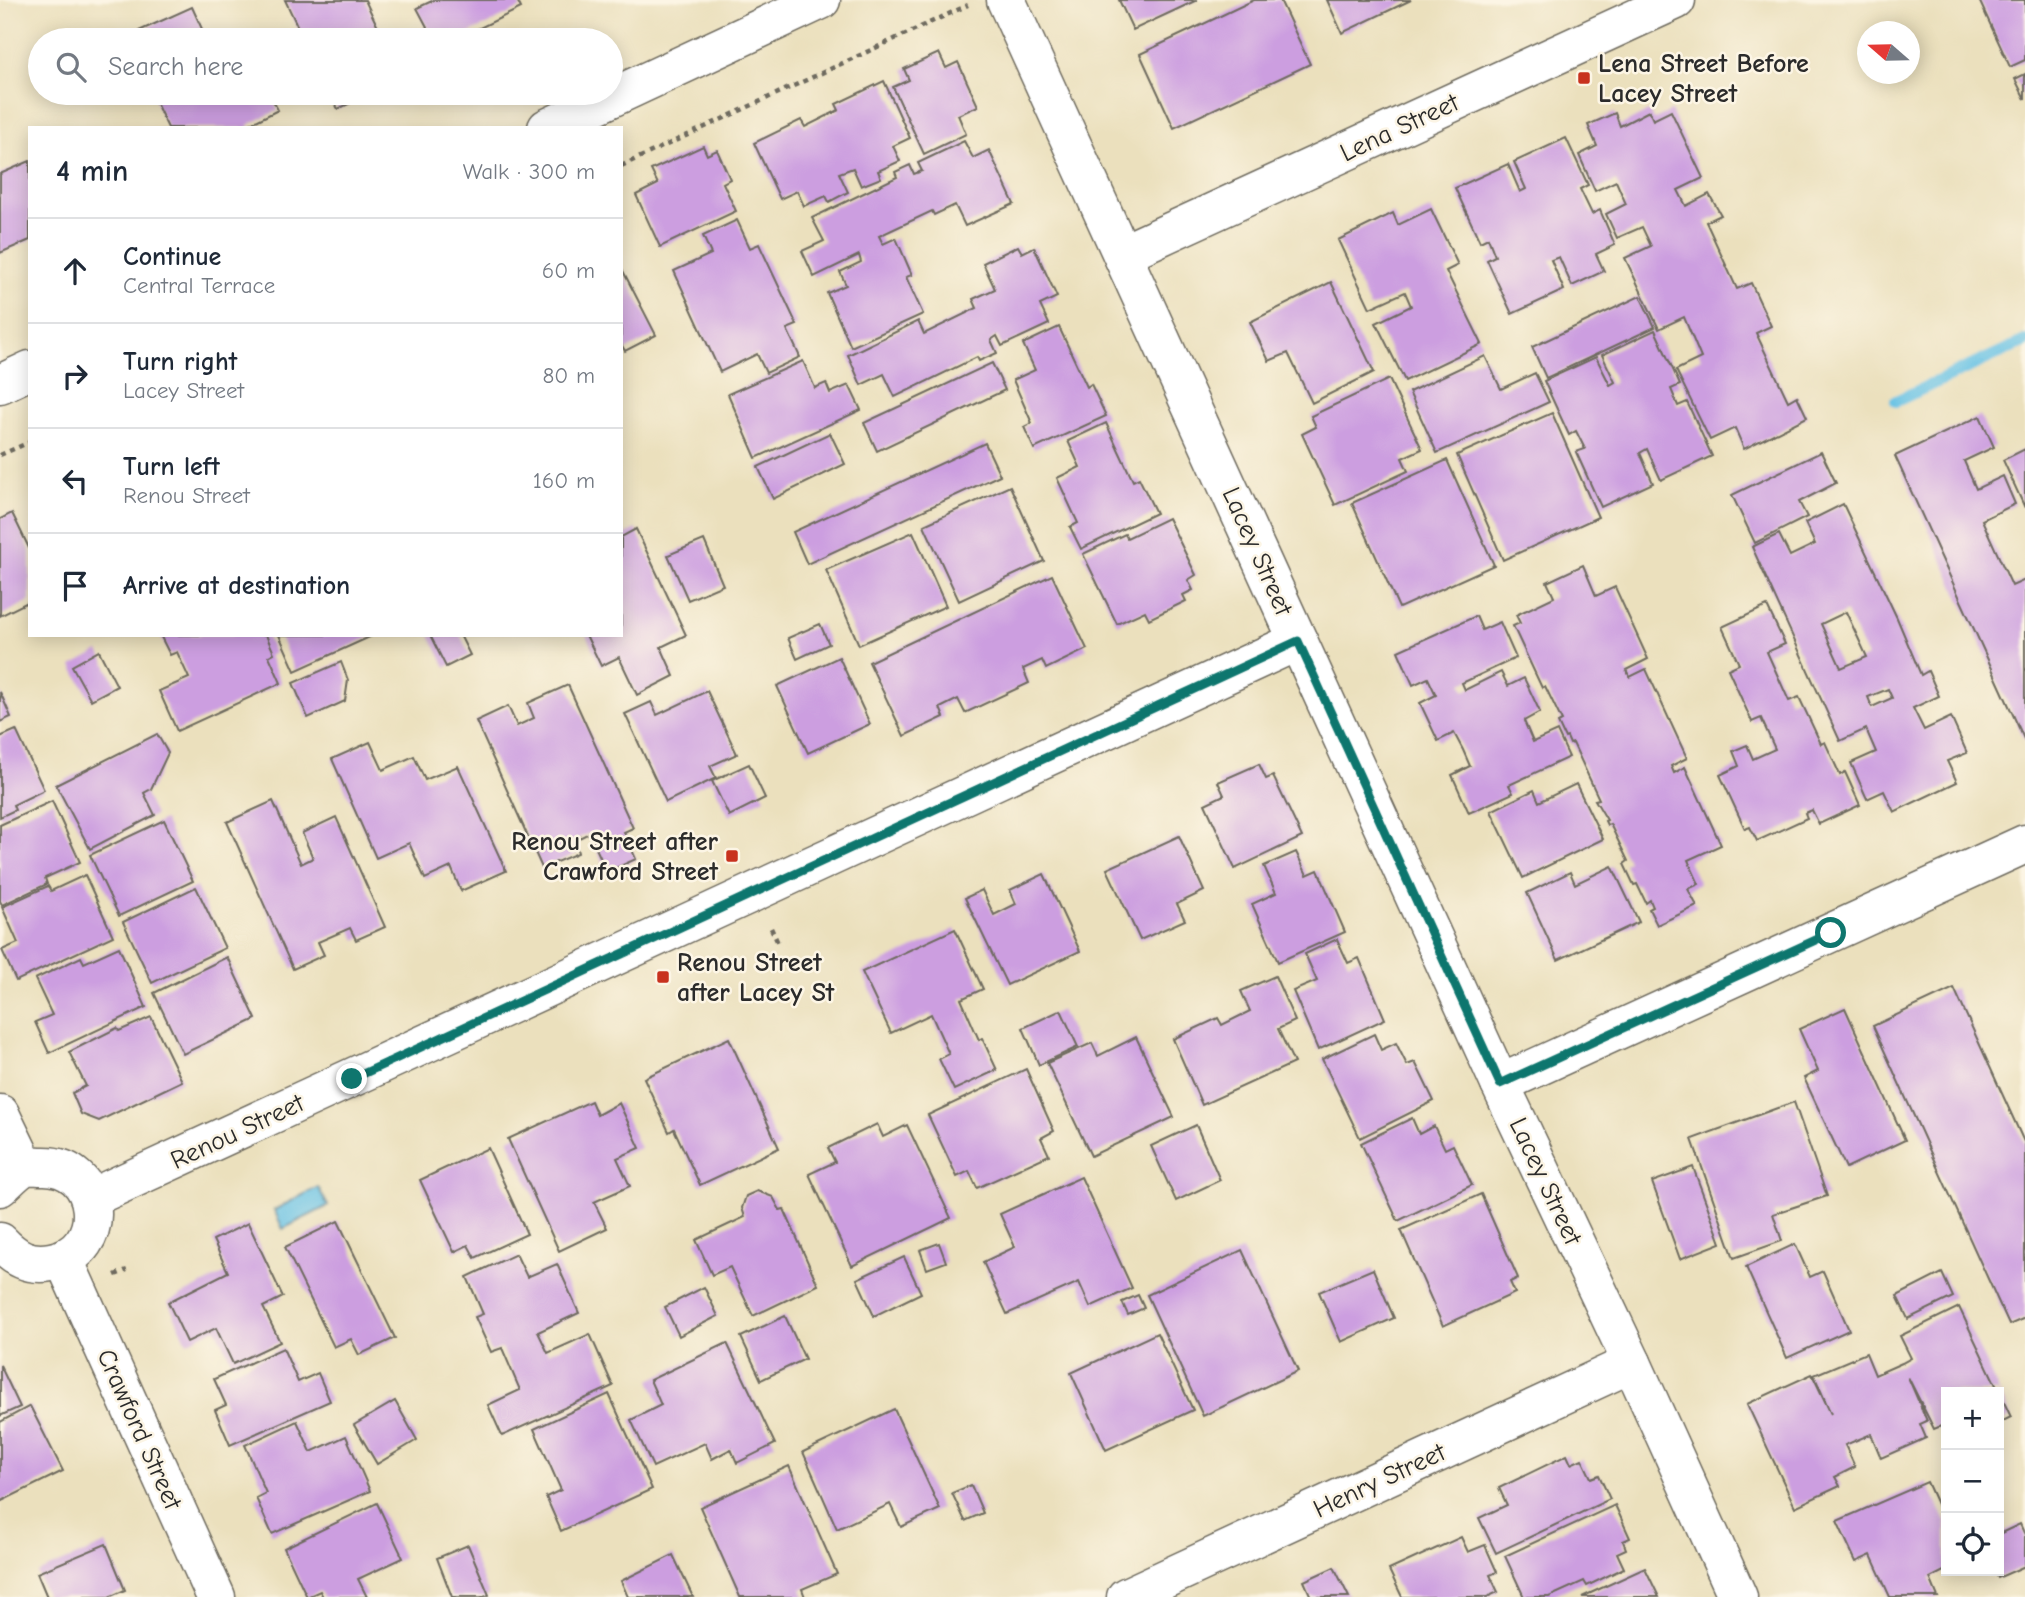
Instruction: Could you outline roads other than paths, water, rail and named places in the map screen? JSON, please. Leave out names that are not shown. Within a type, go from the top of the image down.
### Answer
[{"type":"street","points":[[623,92],[821,0]]},
{"type":"street","name":"Lacey Street","points":[[1006,0],[1500,1084],[1632,1363],[1738,1597]]},
{"type":"street","name":"Lena Street","points":[[1122,254],[1676,0]]},
{"type":"street","points":[[551,126],[596,105]]},
{"type":"street","points":[[0,384],[28,371]]},
{"type":"street","name":"Renou Street","points":[[91,1198],[1298,641]]},
{"type":"street","points":[[1500,1084],[2025,844]]},
{"type":"street","points":[[0,1114],[13,1176],[55,1165],[79,1178],[91,1198],[92,1223],[79,1249],[64,1260],[37,1265],[11,1255],[0,1242]]},
{"type":"street","name":"Crawford Street","points":[[64,1260],[216,1597]]},
{"type":"street","name":"Henry Street","points":[[1126,1597],[1632,1363]]},
{"type":"water","points":[[318,1187],[328,1206],[283,1229],[274,1210]]},
{"type":"waterway","points":[[1896,401],[2025,341]]},
{"type":"place","name":"Lena Street Before Lacey Street","points":[[1584,78]]},
{"type":"place","name":"Renou Street after Crawford Street","points":[[732,856]]},
{"type":"place","name":"Renou Street after Lacey St","points":[[663,977]]}]
